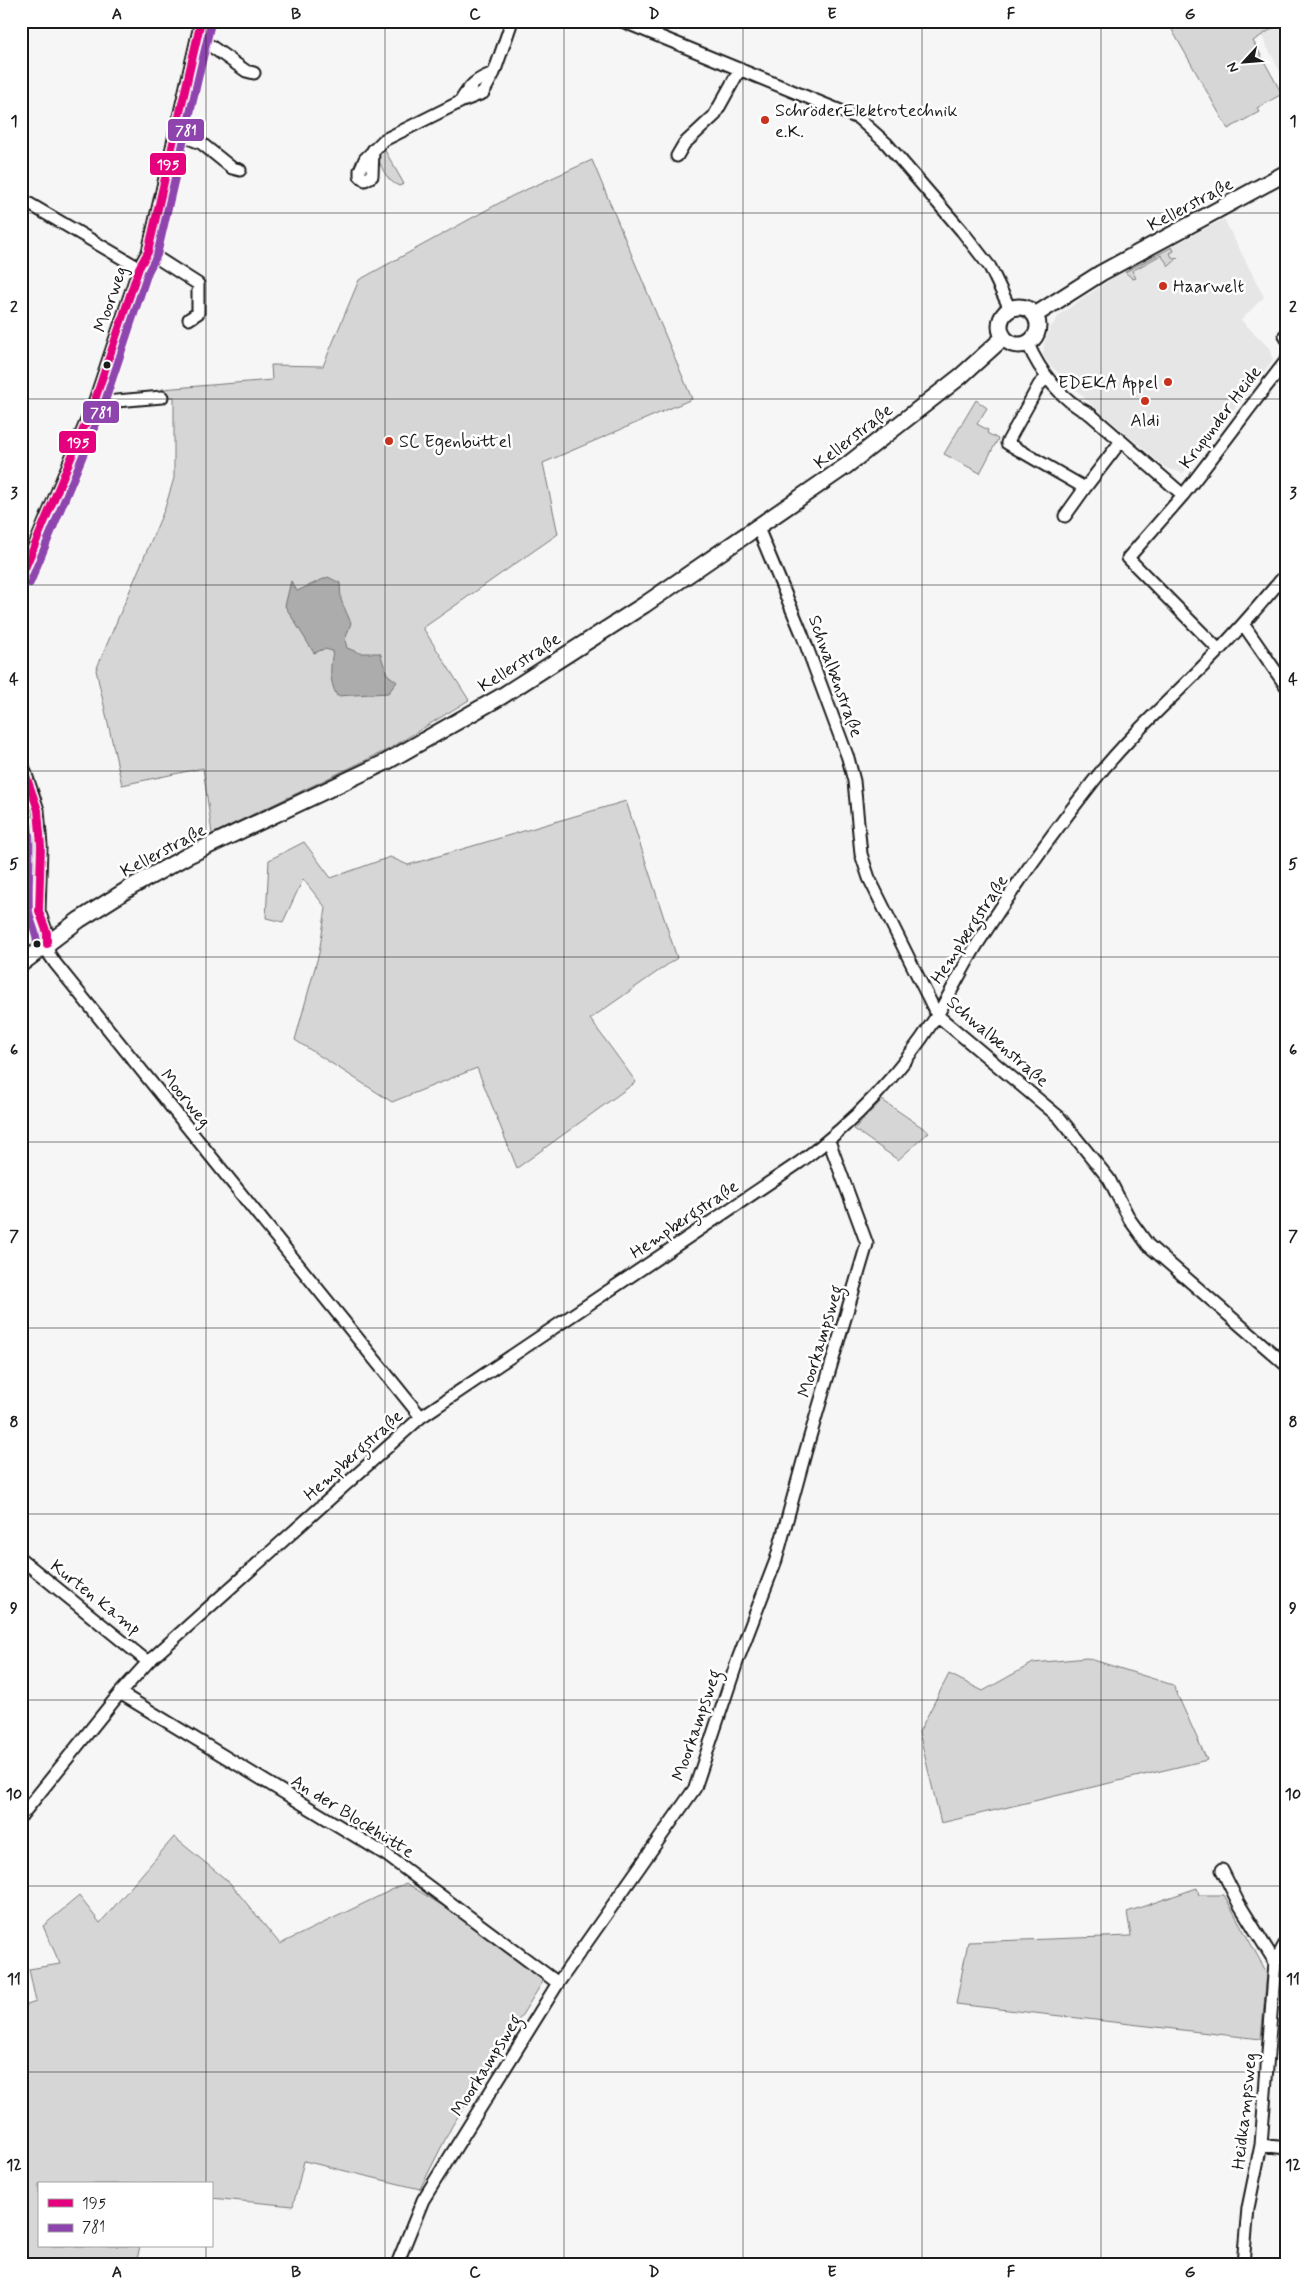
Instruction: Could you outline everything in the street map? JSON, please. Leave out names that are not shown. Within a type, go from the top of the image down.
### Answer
[{"type":"main road","name":"Kellerstraße","points":[[1035,315],[1101,273],[1286,173]]},
{"type":"main road","points":[[1024,307],[1035,315],[1038,326],[1036,336],[1028,344],[1014,345],[1003,338],[1000,325],[1001,319],[1010,309],[1024,307]]},
{"type":"main road","name":"Kellerstraße","points":[[21,964],[111,899],[163,870],[377,766],[478,711],[644,605],[846,466],[980,360],[1003,338]]},
{"type":"street","name":"Moorweg","points":[[21,579],[94,403],[139,268],[148,252],[201,21]]},
{"type":"street","points":[[373,150],[384,140],[482,93],[494,72],[512,21]]},
{"type":"street","points":[[622,21],[858,118],[886,143],[962,231],[990,268],[1010,309]]},
{"type":"street","points":[[198,38],[246,71],[254,73]]},
{"type":"street","points":[[677,156],[684,144],[714,116],[740,69]]},
{"type":"street","points":[[175,133],[201,143],[232,168],[240,170]]},
{"type":"street","points":[[21,200],[139,268]]},
{"type":"street","points":[[148,252],[198,284],[198,313],[189,319]]},
{"type":"street","name":"Krupunder Heide","points":[[1028,344],[1038,366],[1080,409],[1090,414],[1183,494]]},
{"type":"street","name":"Krupunder Heide","points":[[1219,650],[1128,558],[1226,442],[1286,361]]},
{"type":"street","points":[[1047,377],[1039,385],[1006,443],[1085,488]]},
{"type":"street","points":[[94,403],[162,398]]},
{"type":"street","points":[[1065,516],[1121,441]]},
{"type":"street","name":"Schwalbenstraße","points":[[758,528],[802,634],[848,758],[854,781],[861,854],[869,878],[936,1015],[1059,1117],[1109,1179],[1130,1220],[1148,1245],[1286,1365]]},
{"type":"street","name":"Hempbergstraße","points":[[21,1816],[120,1693],[148,1662],[421,1417],[829,1141],[882,1091],[910,1055],[936,1015],[960,971],[989,926],[1092,783],[1142,725],[1219,650],[1286,574]]},
{"type":"street","points":[[1243,624],[1286,686]]},
{"type":"street","name":"Moorweg","points":[[21,760],[38,810],[41,846],[39,912],[54,963],[421,1417]]},
{"type":"street","name":"Moorkampsweg","points":[[397,2264],[423,2200],[558,1983],[695,1788],[738,1659],[776,1560],[806,1450],[868,1244],[829,1141]]},
{"type":"street","name":"Kurten Kamp","points":[[21,1560],[148,1662]]},
{"type":"street","name":"An der Blockhütte","points":[[120,1693],[385,1854],[558,1983]]},
{"type":"street","points":[[1222,1870],[1239,1904],[1275,1962]]},
{"type":"street","name":"Heidkampsweg","points":[[1243,2264],[1248,2208],[1261,2145],[1275,1962],[1286,1942]]},
{"type":"street","points":[[1261,2145],[1286,2148]]},
{"type":"shaded area","points":[[1167,21],[1284,21],[1253,41],[1282,94],[1257,108],[1259,112],[1228,129]]},
{"type":"shaded area","points":[[1286,21],[1286,83],[1261,35]]},
{"type":"shaded area","points":[[383,147],[404,184],[399,186],[394,183],[384,172],[376,153]]},
{"type":"shaded area","name":"SC Egenbüttel","points":[[592,160],[692,399],[543,463],[558,534],[423,628],[469,700],[389,749],[212,834],[203,768],[122,785],[96,670],[165,508],[174,478],[174,397],[162,397],[162,389],[272,380],[271,365],[323,366],[359,280],[512,196]]},
{"type":"shaded area","points":[[1224,219],[1264,297],[1241,320],[1269,348],[1273,360],[1183,473],[1166,468],[1090,403],[1048,363],[1043,355],[1044,344],[1049,330],[1060,314],[1117,275]]},
{"type":"shaded area","points":[[1172,247],[1174,251],[1170,253],[1173,259],[1178,258],[1169,266],[1161,255],[1132,271],[1136,278],[1133,279],[1125,272]]},
{"type":"shaded area","points":[[976,400],[987,408],[977,424],[988,430],[987,433],[998,439],[980,473],[944,454]]},
{"type":"shaded area","points":[[328,577],[340,583],[341,600],[351,623],[345,640],[347,648],[360,653],[380,653],[387,674],[397,682],[388,693],[337,696],[331,674],[333,651],[324,649],[314,653],[285,606],[291,581],[297,591]]},
{"type":"shaded area","points":[[626,801],[677,958],[590,1019],[636,1082],[517,1168],[477,1068],[392,1102],[295,1040],[319,953],[326,908],[303,879],[283,922],[266,918],[269,860],[304,842],[331,878],[390,857],[408,865]]},
{"type":"shaded area","points":[[882,1100],[929,1132],[898,1160],[854,1129]]},
{"type":"shaded area","points":[[1087,1658],[1173,1685],[1207,1760],[941,1823],[919,1732],[949,1674],[983,1691],[1033,1663]]},
{"type":"shaded area","points":[[174,1837],[229,1882],[280,1944],[406,1883],[549,1972],[452,2126],[420,2189],[304,2161],[293,2206],[212,2198],[212,2182],[38,2182],[38,2248],[140,2248],[136,2264],[21,2264],[21,2007],[36,2002],[29,1969],[60,1964],[43,1926],[79,1896],[100,1923]]},
{"type":"shaded area","points":[[1197,1888],[1199,1895],[1224,1895],[1267,1973],[1261,2039],[956,2004],[968,1942],[1131,1936],[1127,1912]]},
{"type":"transit line","name":"195","points":[[21,578],[94,403],[139,268],[148,252],[201,21]]},
{"type":"transit line","name":"781","points":[[30,583],[103,407],[148,272],[157,255],[211,23]]},
{"type":"transit line","name":"195","points":[[21,761],[38,810],[41,846],[39,911],[47,933],[47,944]]},
{"type":"transit line","name":"781","points":[[21,792],[28,822],[29,836],[29,911],[37,944]]},
{"type":"place","name":"SchröderElektrotechnik e.K.","points":[[765,120]]},
{"type":"place","name":"Haarwelt","points":[[1163,286]]},
{"type":"place","name":"EDEKA Appel","points":[[1168,382]]},
{"type":"place","name":"Aldi","points":[[1145,401]]},
{"type":"place","name":"SC Egenbüttel","points":[[389,441]]}]
